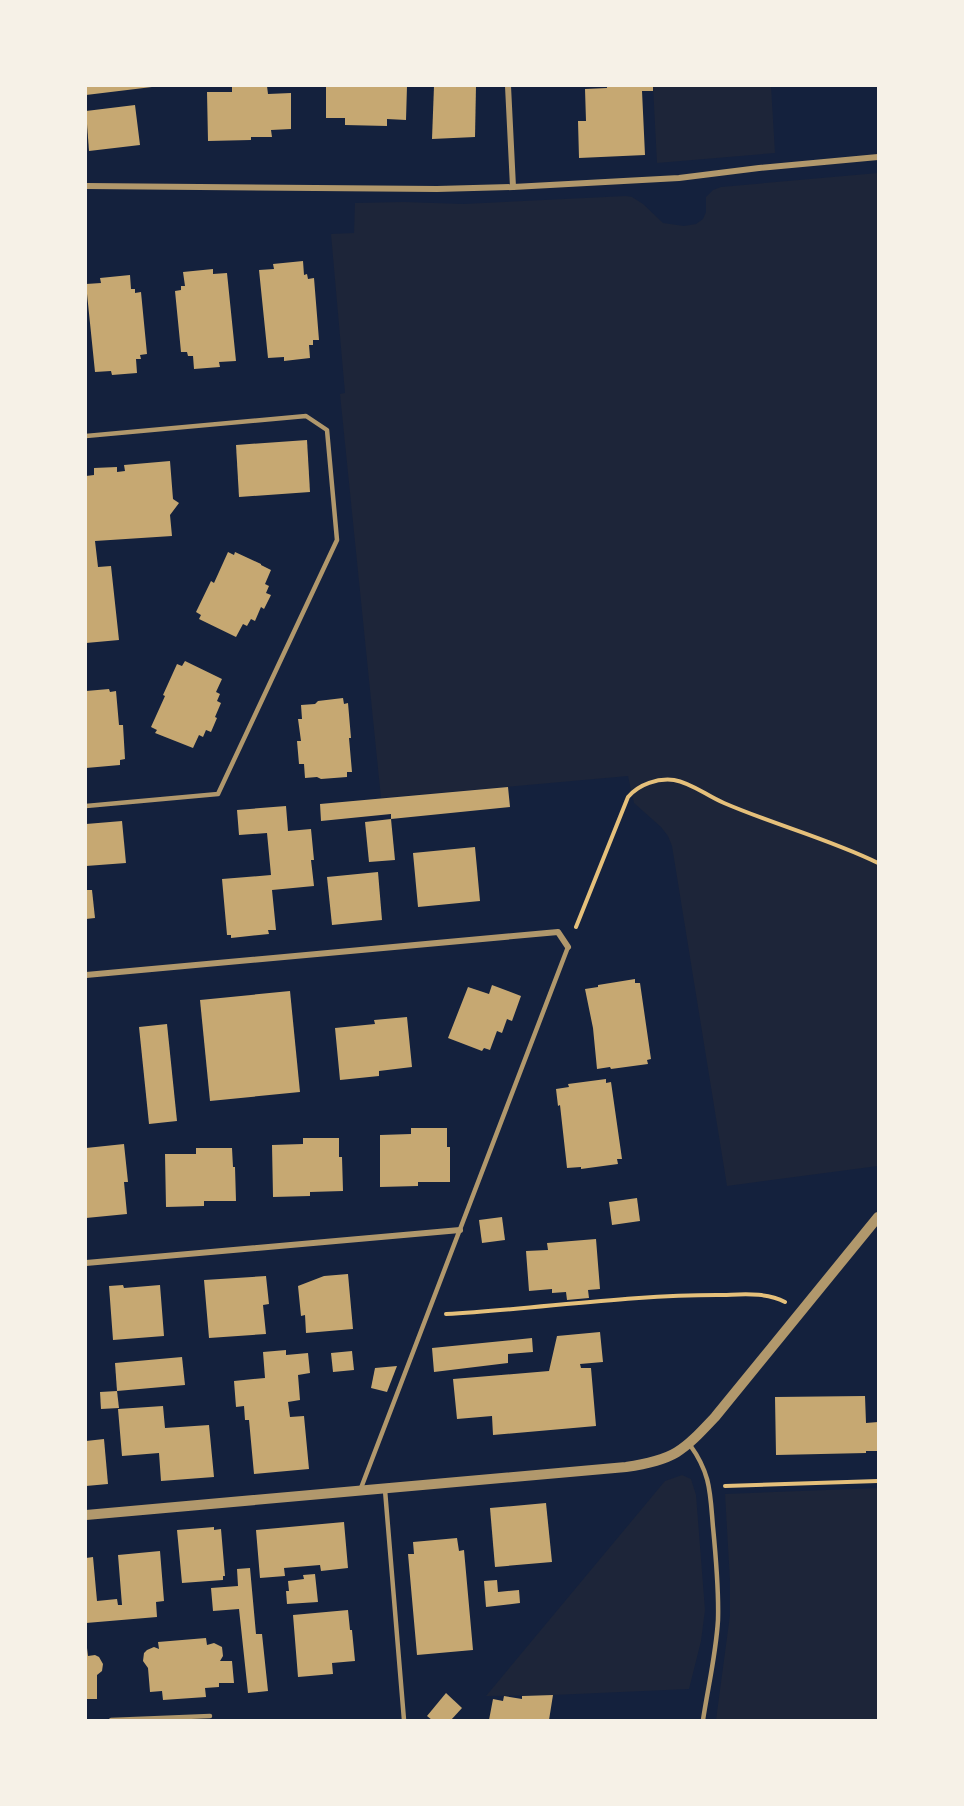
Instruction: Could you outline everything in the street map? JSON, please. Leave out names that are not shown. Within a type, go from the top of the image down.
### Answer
[{"type":"street","points":[[508,86],[513,187]]},
{"type":"street","points":[[86,186],[437,189],[513,187],[678,178],[759,168],[879,158]]},
{"type":"street","points":[[86,975],[558,932],[568,947]]},
{"type":"street","points":[[86,1515],[633,1467],[662,1460],[690,1444],[715,1417],[879,1217]]},
{"type":"street","points":[[86,1263],[460,1230]]},
{"type":"lane","points":[[86,436],[306,416],[327,430],[337,540],[218,794],[86,806]]},
{"type":"lane","points":[[360,1491],[568,947]]},
{"type":"lane","points":[[690,1444],[700,1459],[709,1487],[718,1596],[715,1646],[703,1720]]},
{"type":"lane","points":[[385,1489],[404,1720]]},
{"type":"lane","points":[[111,1720],[210,1716]]},
{"type":"path","points":[[568,947],[628,797],[651,782],[675,780],[688,784],[724,803],[850,849],[879,863]]},
{"type":"path","points":[[428,1315],[623,1299],[757,1294],[776,1297],[800,1312]]},
{"type":"path","points":[[709,1487],[879,1481]]},
{"type":"shaded area","points":[[653,86],[771,86],[775,153],[657,163]]},
{"type":"shaded area","points":[[878,173],[878,1166],[727,1186],[672,846],[661,827],[634,803],[628,776],[381,798],[340,394],[345,393],[331,234],[354,233],[355,203],[463,204],[626,196],[643,204],[663,223],[684,226],[696,224],[703,219],[706,212],[706,197],[713,190],[721,187]]},
{"type":"shaded area","points":[[682,1475],[691,1479],[696,1495],[705,1610],[701,1641],[689,1689],[486,1696],[665,1481]]},
{"type":"shaded area","points":[[878,1488],[878,1720],[716,1720],[730,1615],[725,1494]]},
{"type":"building","points":[[86,86],[152,86],[152,87],[86,95]]},
{"type":"building","points":[[232,86],[267,86],[268,94],[291,93],[291,129],[271,130],[272,137],[208,141],[207,92],[232,92]]},
{"type":"building","points":[[326,86],[407,86],[406,120],[387,119],[387,126],[345,125],[345,118],[326,118]]},
{"type":"building","points":[[434,86],[476,86],[475,137],[432,139]]},
{"type":"building","points":[[607,86],[653,86],[653,91],[642,91],[645,155],[579,158],[578,121],[586,121],[585,89],[607,88]]},
{"type":"building","points":[[135,105],[140,145],[89,151],[86,111]]},
{"type":"building","points":[[303,261],[304,275],[307,274],[308,279],[314,278],[319,340],[313,340],[313,345],[309,345],[310,358],[284,361],[284,357],[268,358],[259,270],[274,269],[273,264]]},
{"type":"building","points":[[213,269],[213,274],[227,273],[236,361],[219,362],[220,367],[194,369],[193,356],[188,356],[187,352],[181,352],[175,291],[185,286],[183,272]]},
{"type":"building","points":[[130,275],[131,289],[135,289],[135,293],[141,292],[147,354],[140,355],[141,359],[136,359],[137,373],[112,375],[111,371],[95,372],[86,284],[101,283],[100,278]]},
{"type":"building","points":[[307,440],[310,492],[239,497],[236,445]]},
{"type":"building","points":[[170,461],[173,499],[179,503],[170,515],[172,536],[95,541],[98,567],[111,566],[119,640],[86,643],[86,476],[94,475],[94,468],[117,467],[117,472],[125,471],[124,465]]},
{"type":"building","points":[[228,552],[234,555],[235,552],[271,570],[265,584],[269,586],[266,593],[271,595],[264,609],[261,607],[255,621],[251,619],[247,626],[243,624],[236,637],[199,619],[201,615],[196,612],[211,581],[214,583]]},
{"type":"building","points":[[185,661],[222,679],[216,692],[220,694],[217,701],[221,703],[215,717],[217,718],[211,732],[206,730],[203,737],[199,735],[193,748],[155,733],[157,730],[151,727],[177,664],[182,666]]},
{"type":"building","points":[[109,689],[110,692],[116,691],[119,725],[123,725],[125,759],[120,760],[120,765],[86,768],[86,691]]},
{"type":"building","points":[[343,698],[344,704],[348,703],[352,772],[347,772],[347,777],[305,778],[304,764],[299,764],[297,741],[301,741],[298,719],[302,719],[301,705]]},
{"type":"building","points":[[508,787],[510,807],[391,819],[391,814],[321,821],[320,804]]},
{"type":"building","points":[[286,806],[288,831],[311,829],[314,886],[272,890],[276,930],[268,930],[269,934],[231,938],[231,935],[227,935],[222,879],[271,875],[267,833],[239,835],[237,810]]},
{"type":"building","points":[[391,819],[395,860],[369,862],[365,822]]},
{"type":"building","points":[[122,821],[126,863],[86,866],[86,824]]},
{"type":"building","points":[[475,847],[480,901],[418,907],[413,853]]},
{"type":"building","points":[[378,872],[382,920],[332,925],[327,877]]},
{"type":"building","points":[[86,890],[92,890],[95,918],[86,919]]},
{"type":"building","points":[[635,979],[635,983],[640,983],[651,1059],[647,1060],[648,1064],[597,1069],[593,1028],[585,989]]},
{"type":"building","points":[[492,985],[521,996],[512,1021],[507,1019],[502,1033],[497,1031],[490,1050],[484,1048],[482,1051],[448,1038],[468,987],[489,994]]},
{"type":"building","points":[[290,991],[300,1092],[210,1101],[200,1000]]},
{"type":"building","points":[[407,1017],[412,1067],[379,1071],[379,1076],[340,1080],[335,1028],[375,1024],[374,1020]]},
{"type":"building","points":[[167,1024],[177,1121],[149,1124],[139,1027]]},
{"type":"building","points":[[606,1079],[606,1083],[611,1082],[622,1159],[617,1159],[618,1164],[581,1169],[581,1167],[567,1168],[556,1089],[569,1087],[568,1084]]},
{"type":"building","points":[[411,1128],[447,1128],[447,1147],[450,1147],[450,1182],[418,1182],[418,1186],[380,1187],[380,1135],[411,1134]]},
{"type":"building","points":[[303,1138],[339,1138],[343,1191],[310,1192],[310,1196],[273,1197],[272,1145],[303,1144]]},
{"type":"building","points":[[124,1144],[128,1182],[124,1182],[127,1214],[86,1218],[86,1148]]},
{"type":"building","points":[[196,1148],[232,1148],[236,1201],[204,1201],[204,1206],[166,1207],[165,1154],[196,1154]]},
{"type":"building","points":[[637,1198],[640,1221],[612,1225],[609,1202]]},
{"type":"building","points":[[502,1217],[505,1240],[482,1243],[479,1220]]},
{"type":"building","points":[[596,1239],[600,1289],[588,1290],[589,1298],[567,1300],[566,1292],[552,1293],[552,1289],[529,1291],[526,1251],[548,1250],[547,1243]]},
{"type":"building","points":[[348,1274],[353,1329],[306,1333],[305,1315],[301,1316],[298,1286],[324,1276]]},
{"type":"building","points":[[266,1276],[269,1304],[263,1305],[266,1334],[209,1338],[204,1280]]},
{"type":"building","points":[[123,1285],[124,1288],[160,1285],[164,1336],[113,1340],[109,1286]]},
{"type":"building","points":[[600,1332],[603,1362],[580,1364],[581,1368],[591,1368],[596,1426],[493,1435],[492,1416],[457,1419],[453,1379],[549,1371],[557,1336]]},
{"type":"building","points":[[532,1338],[533,1352],[508,1354],[508,1363],[434,1372],[432,1348]]},
{"type":"building","points":[[286,1350],[286,1355],[308,1353],[310,1373],[298,1375],[300,1400],[288,1402],[290,1417],[304,1416],[309,1469],[254,1474],[249,1420],[245,1420],[244,1406],[236,1407],[234,1381],[265,1378],[263,1352]]},
{"type":"building","points":[[352,1351],[354,1370],[333,1372],[331,1353]]},
{"type":"building","points":[[182,1357],[185,1385],[117,1391],[115,1363]]},
{"type":"building","points":[[397,1366],[387,1392],[371,1388],[375,1368]]},
{"type":"building","points":[[117,1391],[119,1408],[101,1409],[100,1392]]},
{"type":"building","points":[[865,1396],[866,1423],[878,1422],[878,1451],[776,1455],[775,1397]]},
{"type":"building","points":[[163,1406],[165,1428],[209,1425],[214,1477],[161,1481],[159,1453],[122,1456],[118,1409]]},
{"type":"building","points":[[104,1439],[108,1484],[86,1486],[86,1441]]},
{"type":"building","points":[[546,1503],[552,1562],[495,1567],[490,1508]]},
{"type":"building","points":[[344,1522],[348,1568],[321,1571],[320,1565],[284,1568],[285,1576],[260,1578],[256,1530]]},
{"type":"building","points":[[214,1527],[214,1530],[221,1529],[225,1576],[223,1580],[182,1583],[177,1530]]},
{"type":"building","points":[[457,1538],[459,1551],[464,1550],[473,1650],[417,1655],[408,1554],[414,1554],[413,1542]]},
{"type":"building","points":[[160,1551],[164,1601],[156,1602],[157,1617],[86,1623],[86,1558],[93,1557],[97,1601],[117,1599],[118,1605],[122,1605],[118,1555]]},
{"type":"building","points":[[250,1568],[256,1634],[262,1634],[268,1691],[248,1693],[239,1609],[213,1611],[211,1588],[238,1586],[237,1569]]},
{"type":"building","points":[[315,1574],[318,1602],[287,1604],[288,1581],[304,1579],[303,1575]]},
{"type":"building","points":[[497,1580],[498,1592],[519,1590],[520,1603],[486,1607],[484,1581]]},
{"type":"building","points":[[348,1610],[355,1661],[332,1663],[333,1674],[298,1677],[293,1615]]},
{"type":"building","points":[[206,1638],[207,1645],[214,1643],[222,1647],[223,1656],[220,1661],[232,1661],[234,1683],[219,1683],[219,1687],[205,1688],[206,1697],[163,1700],[162,1691],[150,1692],[148,1668],[143,1661],[147,1650],[154,1647],[159,1649],[158,1642]]},
{"type":"building","points":[[87,1648],[88,1656],[99,1657],[103,1664],[102,1671],[97,1675],[97,1699],[86,1699]]},
{"type":"building","points":[[446,1693],[462,1708],[451,1720],[432,1720],[427,1716]]},
{"type":"building","points":[[553,1695],[549,1720],[489,1720],[493,1699],[503,1701],[504,1696],[522,1699],[522,1696]]}]
